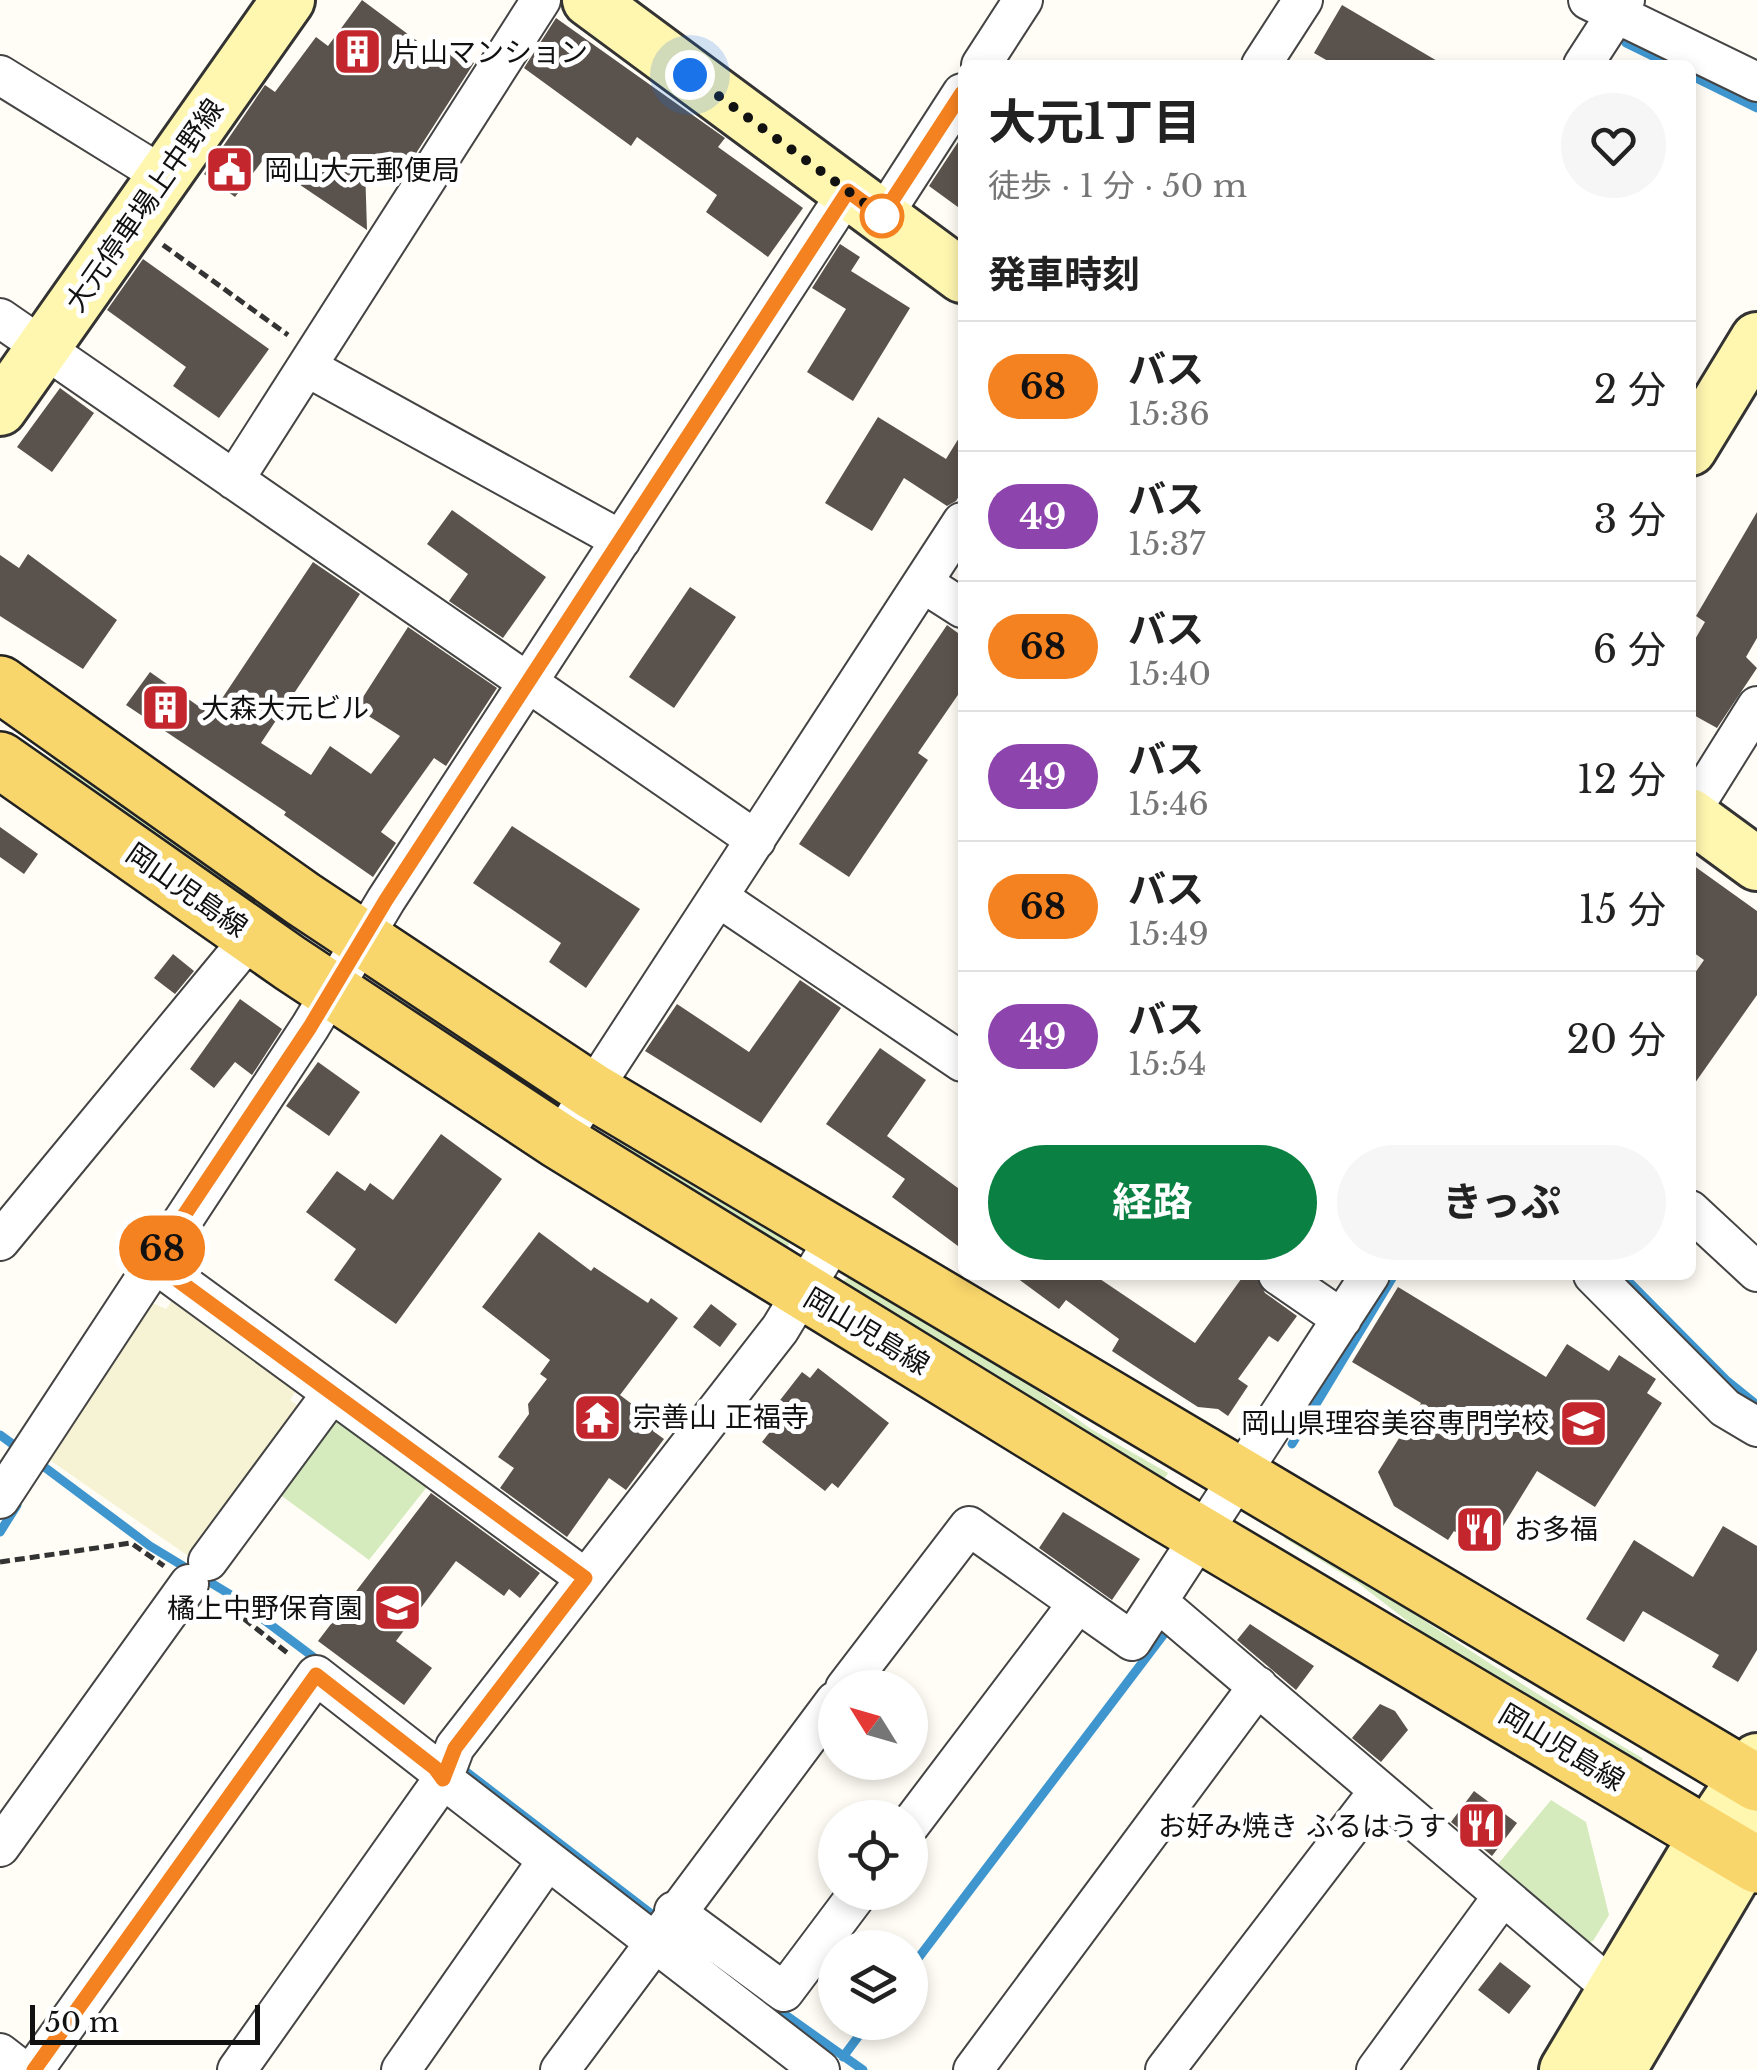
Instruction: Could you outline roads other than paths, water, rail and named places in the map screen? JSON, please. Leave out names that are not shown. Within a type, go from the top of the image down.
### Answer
[{"type":"main road","points":[[0,684],[303,899],[592,1091],[1241,1477],[1753,1773]]},
{"type":"main road","name":"岡山児島線","points":[[0,760],[252,936],[559,1142],[1203,1535],[1741,1849]]},
{"type":"street","name":"大元停車場上中野線","points":[[0,408],[288,0]]},
{"type":"street","points":[[234,480],[541,0]]},
{"type":"street","points":[[984,60],[1023,0]]},
{"type":"street","points":[[1264,60],[1303,0]]},
{"type":"street","points":[[1586,60],[1610,5],[1757,82]]},
{"type":"street","points":[[620,10],[958,273]]},
{"type":"street","points":[[0,74],[165,177]]},
{"type":"street","points":[[15,1469],[332,990],[621,540],[865,204],[958,98]]},
{"type":"street","points":[[0,318],[756,840]]},
{"type":"street","points":[[1696,439],[1757,339]]},
{"type":"street","points":[[311,360],[621,540]]},
{"type":"street","points":[[559,1142],[958,528]]},
{"type":"street","points":[[923,583],[958,605]]},
{"type":"street","points":[[1696,804],[1757,706]]},
{"type":"street","points":[[1696,818],[1757,864]]},
{"type":"street","points":[[718,898],[958,1059]]},
{"type":"street","points":[[0,1241],[252,936]]},
{"type":"street","points":[[1696,1216],[1757,1272]]},
{"type":"street","points":[[237,2070],[448,1766],[585,1578],[804,1293],[835,1238]]},
{"type":"street","points":[[153,1262],[585,1578]]},
{"type":"street","points":[[1285,1280],[1342,1318]]},
{"type":"street","points":[[860,1670],[969,1526],[1132,1641],[1160,1604],[1367,1280]]},
{"type":"street","points":[[1598,1280],[1726,1408],[1757,1427]]},
{"type":"street","points":[[0,1847],[332,1393]]},
{"type":"street","points":[[928,1801],[1078,1603]]},
{"type":"street","points":[[1160,1604],[1377,1793],[1612,1989]]},
{"type":"street","points":[[34,2070],[316,1675],[435,1768],[448,1766]]},
{"type":"street","points":[[973,2070],[1258,1686]]},
{"type":"street","points":[[560,2070],[663,1926],[818,1723]]},
{"type":"street","points":[[448,1766],[547,1861],[784,1992],[846,1910]]},
{"type":"street","points":[[1618,2070],[1741,1849],[1753,1773]]},
{"type":"street","points":[[1164,2070],[1377,1793]]},
{"type":"street","points":[[1566,2070],[1612,1989],[1741,1849]]},
{"type":"street","points":[[401,2070],[547,1861]]},
{"type":"street","points":[[1376,2070],[1502,1898]]},
{"type":"street","points":[[663,1926],[814,2069]]},
{"type":"street","points":[[0,2053],[22,2070]]},
{"type":"waterway","points":[[1626,43],[1661,60]]},
{"type":"waterway","points":[[1696,78],[1757,108]]},
{"type":"waterway","points":[[1292,1444],[1391,1280]]},
{"type":"waterway","points":[[1627,1280],[1726,1380],[1757,1405]]},
{"type":"waterway","points":[[0,1435],[22,1451]]},
{"type":"waterway","points":[[35,1460],[150,1546],[231,1595],[320,1662]]},
{"type":"waterway","points":[[0,1532],[17,1505]]},
{"type":"waterway","points":[[928,1945],[1167,1630]]},
{"type":"waterway","points":[[460,1767],[662,1922]]},
{"type":"waterway","points":[[753,1992],[863,2070]]},
{"type":"waterway","points":[[843,2057],[856,2040]]},
{"type":"place","name":"片山マンション","points":[[357,52]]},
{"type":"place","name":"岡山大元郵便局","points":[[229,170]]},
{"type":"place","name":"大森大元ビル","points":[[166,708]]},
{"type":"place","name":"宗善山 正福寺","points":[[598,1417]]},
{"type":"place","name":"岡山県理容美容専門学校","points":[[1584,1423]]},
{"type":"place","name":"お多福","points":[[1479,1529]]},
{"type":"place","name":"橘上中野保育園","points":[[398,1608]]},
{"type":"place","name":"お好み焼き ふるはうす","points":[[1481,1826]]}]
